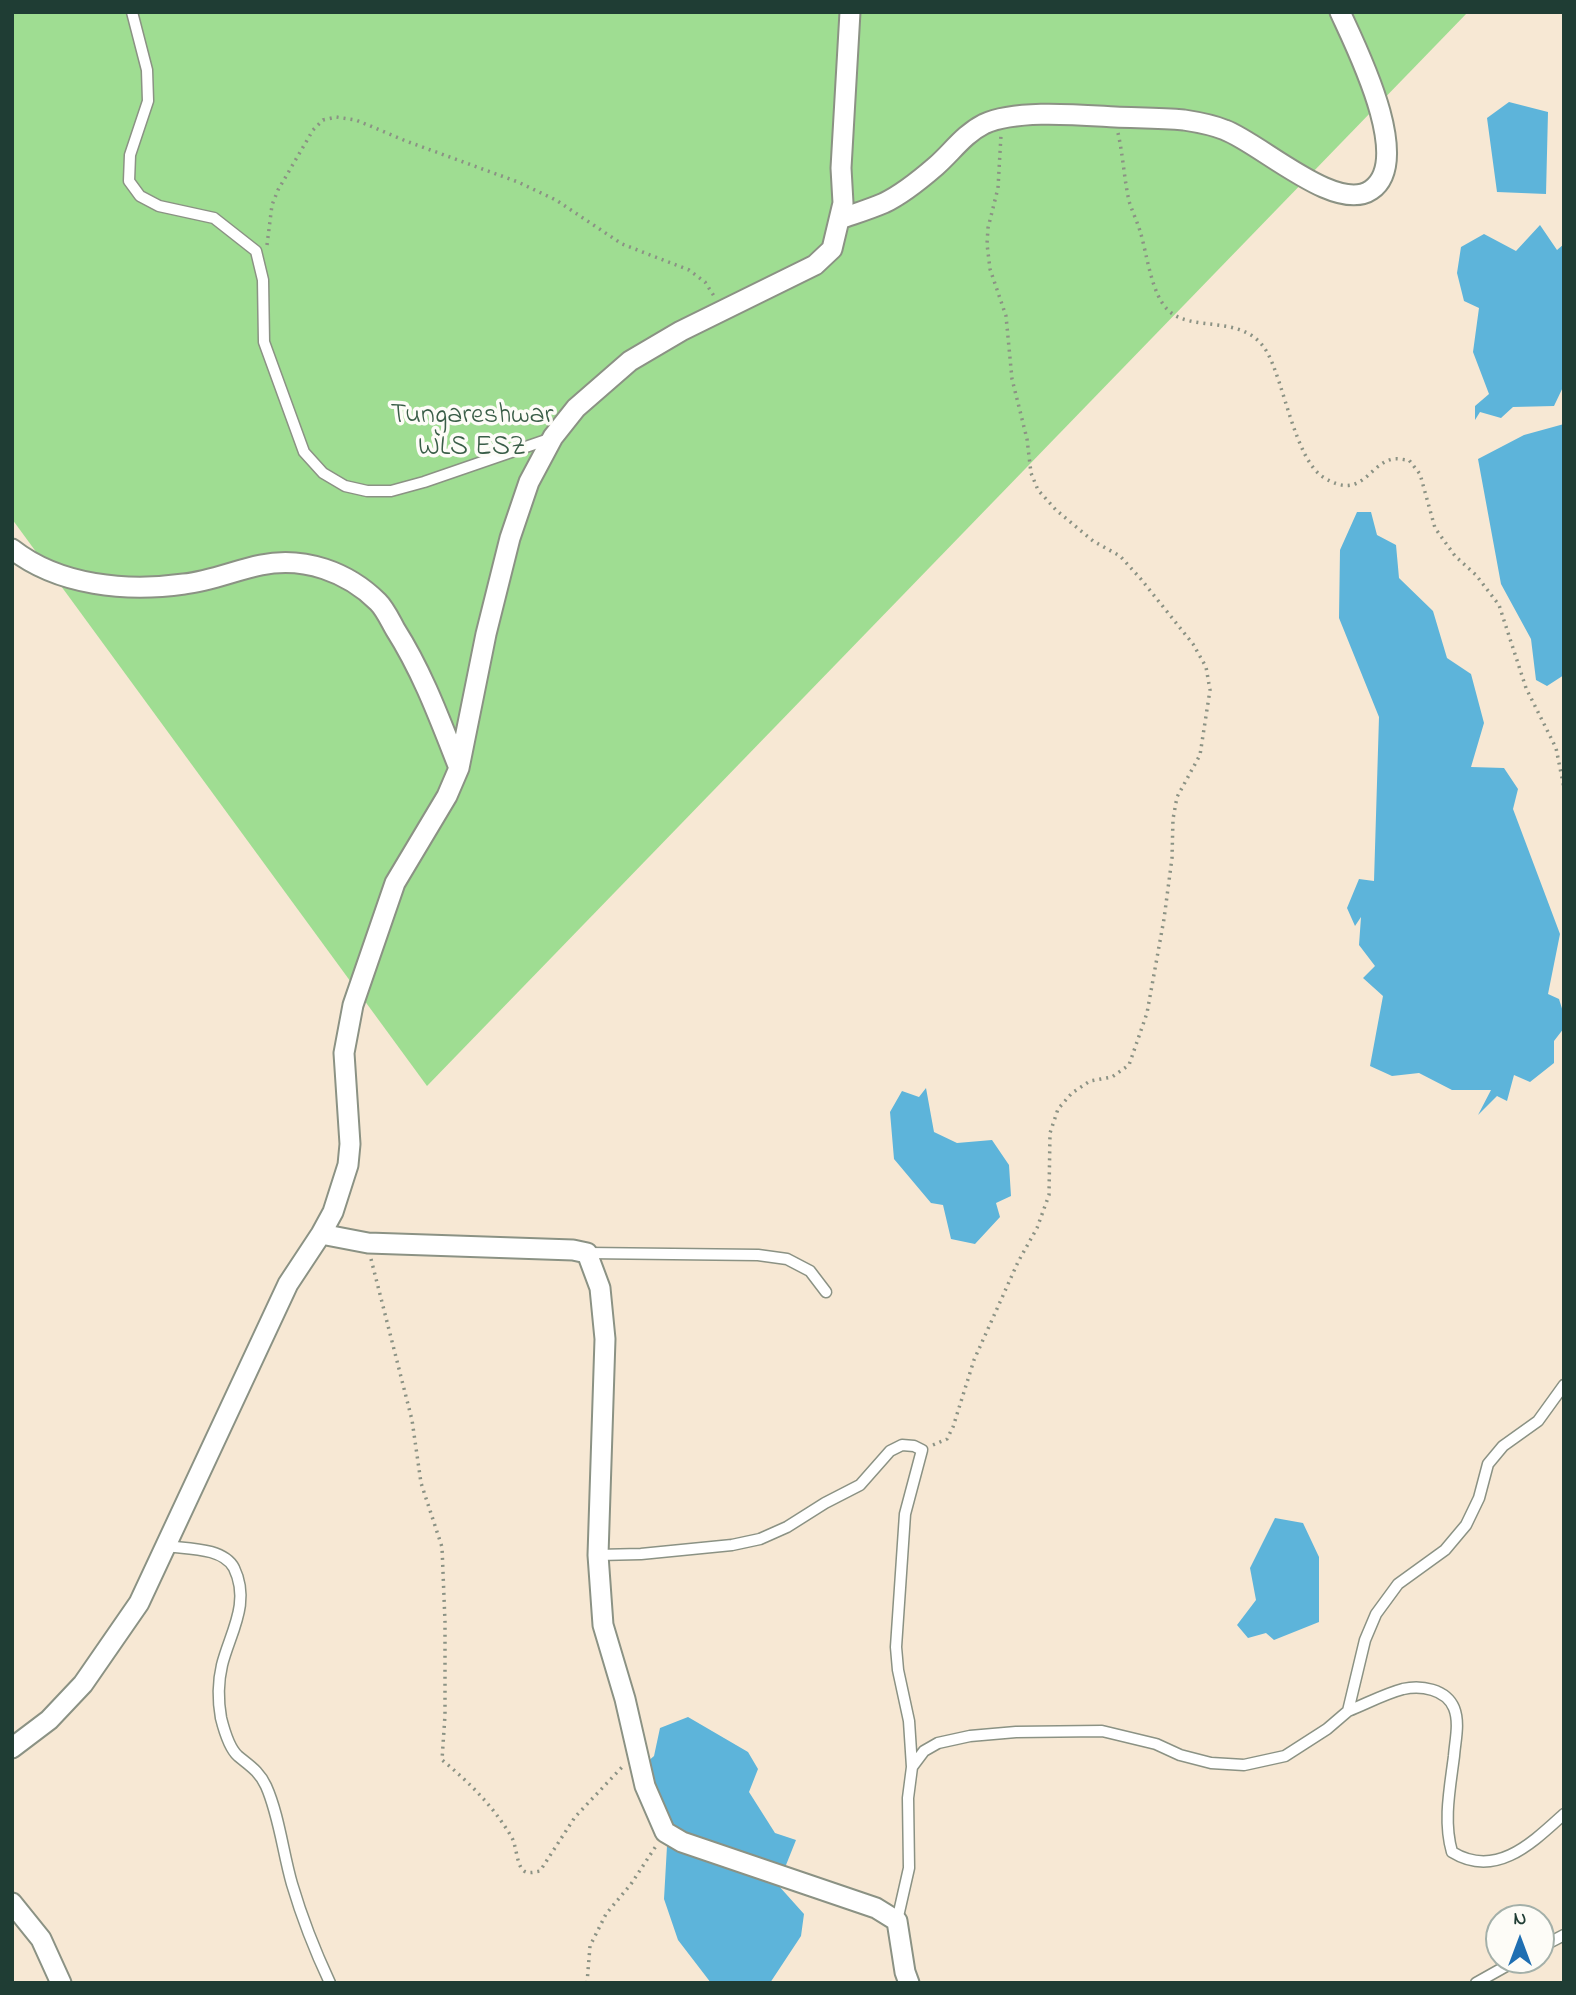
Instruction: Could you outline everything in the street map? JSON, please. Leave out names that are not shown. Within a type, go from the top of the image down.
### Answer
[{"type":"street","points":[[12,1748],[49,1720],[83,1684],[139,1603],[288,1283],[333,1212],[350,1144],[344,1053],[353,1005],[395,883],[447,796],[458,768],[510,538],[529,482],[553,437],[576,408],[630,361],[722,310],[815,265],[832,248],[843,203],[841,168],[850,12]]},
{"type":"street","points":[[840,219],[886,202],[937,164],[967,135],[985,124],[1002,119],[1083,114],[1188,120],[1226,130],[1325,188],[1349,196],[1365,193],[1374,188],[1383,174],[1387,152],[1383,119],[1370,77],[1340,12]]},
{"type":"street","points":[[12,549],[55,572],[87,582],[140,588],[187,584],[264,564],[303,563],[328,569],[352,582],[379,603],[425,682],[458,768]]},
{"type":"street","points":[[321,1234],[368,1243],[573,1250],[587,1253],[600,1288],[605,1339],[598,1555],[603,1625],[625,1699],[645,1786],[665,1832],[682,1842],[876,1908],[897,1921],[909,1983]]},
{"type":"street","points":[[12,1903],[41,1938],[61,1983]]},
{"type":"lane","points":[[132,12],[147,70],[148,102],[130,155],[129,181],[140,196],[159,206],[214,218],[256,251],[262,278],[264,342],[304,452],[323,473],[345,486],[367,491],[391,491],[553,437]]},
{"type":"lane","points":[[587,1253],[758,1255],[787,1259],[810,1270],[826,1292]]},
{"type":"lane","points":[[1348,1711],[1365,1640],[1376,1614],[1398,1584],[1446,1550],[1466,1525],[1479,1498],[1488,1464],[1503,1446],[1538,1421],[1564,1385]]},
{"type":"lane","points":[[598,1555],[641,1554],[732,1545],[760,1539],[787,1527],[860,1485],[890,1451],[902,1445],[922,1450],[905,1514],[896,1647],[909,1721],[912,1767],[908,1798],[909,1868],[897,1921]]},
{"type":"lane","points":[[166,1546],[218,1554],[228,1559],[234,1569],[240,1605],[237,1624],[222,1665],[218,1689],[221,1718],[231,1747],[259,1772],[267,1789],[292,1885],[313,1946],[330,1983]]},
{"type":"lane","points":[[912,1767],[924,1751],[937,1743],[970,1735],[1102,1731],[1156,1744],[1180,1755],[1211,1763],[1244,1765],[1285,1756],[1327,1729],[1348,1711],[1405,1689],[1425,1687],[1442,1695],[1454,1706],[1457,1725],[1448,1799],[1447,1837],[1452,1852],[1466,1861],[1492,1862],[1534,1842],[1564,1814]]},
{"type":"lane","points":[[1476,1983],[1492,1974]]},
{"type":"path","points":[[262,278],[272,205],[278,190],[313,130],[323,120],[336,117],[356,120],[406,141],[490,170],[556,200],[622,244],[689,270],[705,282],[722,310]]},
{"type":"path","points":[[1114,117],[1124,156],[1129,200],[1157,290],[1168,310],[1185,320],[1224,325],[1248,333],[1267,351],[1308,459],[1322,477],[1344,485],[1363,482],[1392,459],[1409,460],[1420,474],[1435,528],[1455,556],[1476,575],[1499,606],[1526,688],[1556,748],[1564,788]]},
{"type":"path","points":[[922,1450],[947,1438],[953,1427],[974,1360],[1037,1228],[1049,1195],[1050,1133],[1058,1110],[1072,1093],[1090,1081],[1112,1077],[1129,1065],[1147,1013],[1172,858],[1173,819],[1177,797],[1200,755],[1210,690],[1206,667],[1193,644],[1140,578],[1120,556],[1093,541],[1056,510],[1038,490],[1031,473],[1027,439],[1013,379],[1006,316],[990,269],[987,244],[988,228],[998,188],[1002,119]]},
{"type":"path","points":[[368,1243],[374,1276],[412,1420],[421,1483],[442,1547],[445,1622],[442,1760],[462,1775],[482,1796],[513,1838],[523,1871],[531,1873],[540,1871],[575,1816],[637,1752]]},
{"type":"path","points":[[587,1983],[590,1946],[606,1914],[631,1884],[665,1832]]},
{"type":"green space","name":"Tungareshwar WLS ESZ","points":[[12,12],[1468,12],[427,1086],[12,519]]},
{"type":"water","points":[[1509,102],[1548,112],[1546,194],[1497,192],[1487,118]]},
{"type":"water","points":[[1540,225],[1557,250],[1564,244],[1564,385],[1554,406],[1513,407],[1501,418],[1480,412],[1475,420],[1475,406],[1489,394],[1473,352],[1479,308],[1464,301],[1457,273],[1461,247],[1484,234],[1516,251]]},
{"type":"water","points":[[1564,424],[1564,675],[1547,686],[1536,680],[1531,639],[1501,584],[1478,459],[1524,435]]},
{"type":"water","points":[[1357,512],[1371,512],[1377,535],[1396,545],[1399,578],[1433,611],[1447,658],[1471,674],[1484,723],[1471,767],[1504,768],[1518,789],[1513,809],[1560,934],[1548,994],[1559,999],[1564,1015],[1564,1028],[1554,1041],[1554,1063],[1530,1082],[1514,1075],[1507,1101],[1497,1096],[1478,1115],[1491,1090],[1452,1090],[1419,1073],[1392,1076],[1370,1066],[1383,996],[1363,978],[1375,966],[1359,945],[1361,917],[1355,926],[1347,908],[1359,879],[1374,881],[1379,717],[1339,618],[1340,550]]},
{"type":"water","points":[[926,1088],[934,1132],[957,1143],[992,1140],[1009,1165],[1011,1196],[996,1203],[1000,1217],[975,1244],[951,1239],[943,1205],[931,1203],[894,1159],[890,1112],[902,1091],[919,1097]]},
{"type":"water","points":[[1275,1518],[1303,1523],[1319,1557],[1319,1622],[1274,1640],[1266,1633],[1248,1638],[1237,1625],[1256,1600],[1250,1568]]},
{"type":"water","points":[[688,1717],[748,1752],[758,1769],[749,1792],[775,1833],[796,1840],[778,1885],[804,1914],[801,1936],[770,1983],[711,1983],[678,1940],[664,1899],[667,1846],[639,1791],[638,1770],[654,1756],[660,1728]]}]
